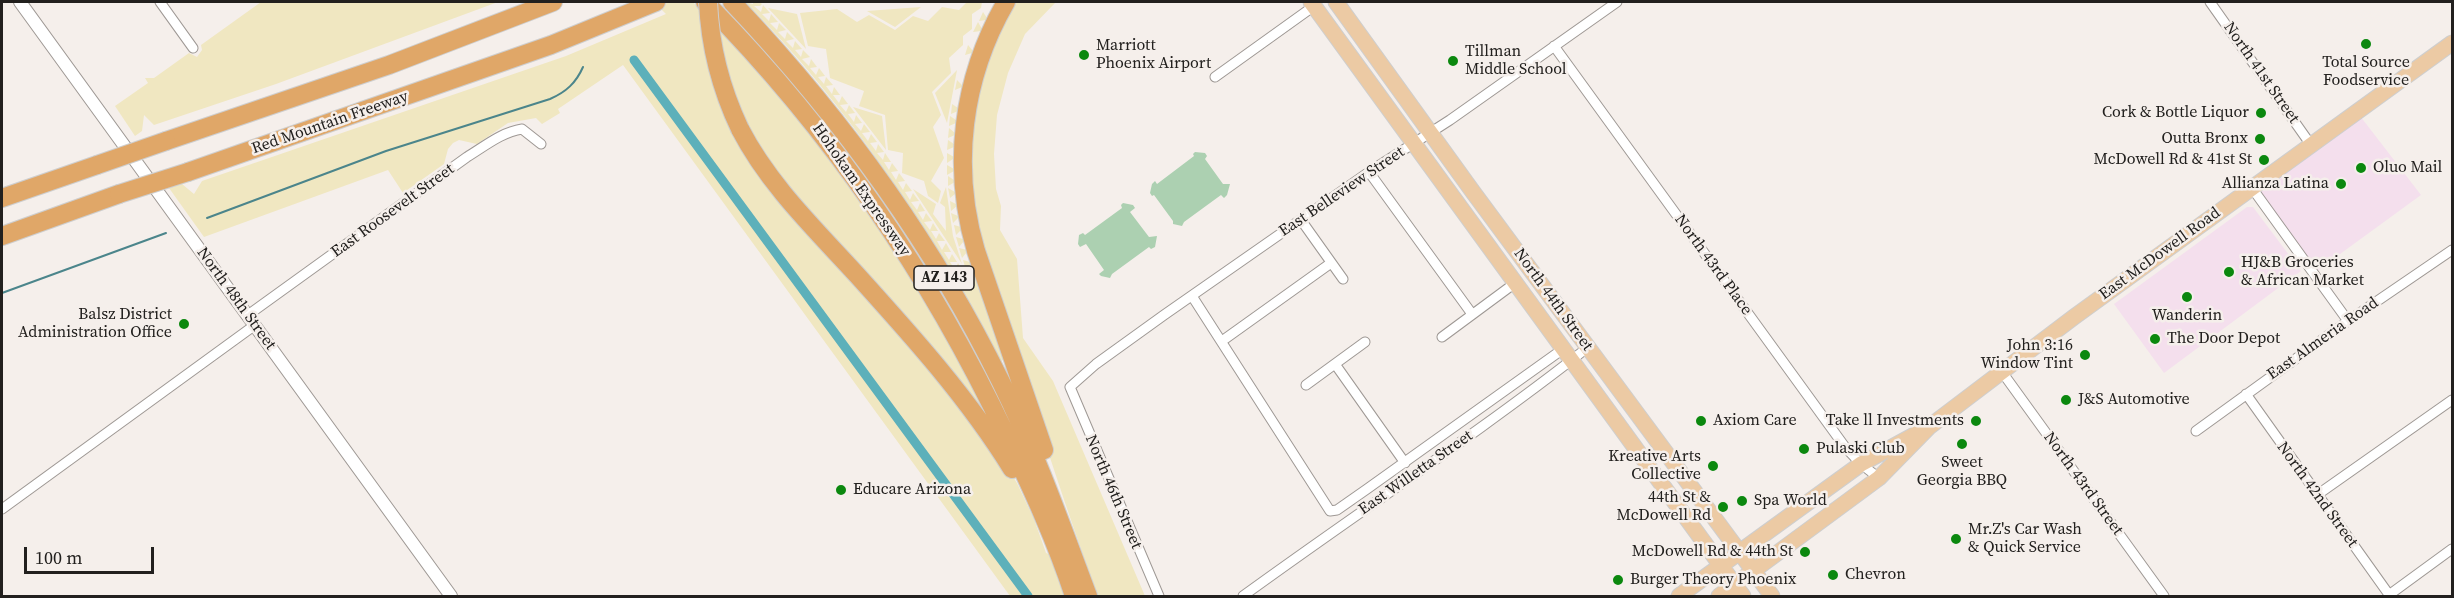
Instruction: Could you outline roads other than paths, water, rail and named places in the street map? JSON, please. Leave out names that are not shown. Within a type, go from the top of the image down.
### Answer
[{"type":"highway","points":[[509,19],[539,2]]},
{"type":"highway","points":[[2,198],[359,76],[552,2]]},
{"type":"highway","name":"Red Mountain Freeway","points":[[2,236],[540,49],[656,2]]},
{"type":"highway","points":[[707,2],[718,72],[740,129],[760,164],[776,186],[919,343],[986,430],[1027,495],[1072,597]]},
{"type":"highway","name":"Hohokam Expressway","points":[[707,2],[766,66],[820,130],[870,198],[922,278],[965,352],[1008,438],[1051,534],[1072,597]]},
{"type":"highway","name":"Hohokam Expressway","points":[[732,2],[795,70],[842,129],[893,198],[944,277],[1015,411],[1088,597]]},
{"type":"highway","points":[[1006,2],[980,58],[968,102],[962,155],[965,200],[976,251],[1095,597]]},
{"type":"highway","points":[[2,191],[98,165]]},
{"type":"main road","name":"North 44th Street","points":[[1336,2],[1587,348],[1772,597]]},
{"type":"main road","name":"North 44th Street","points":[[1314,3],[1739,591]]},
{"type":"main road","points":[[1314,3],[1332,10],[1385,69]]},
{"type":"main road","name":"East McDowell Road","points":[[1679,597],[1861,464],[1929,427],[2452,43]]},
{"type":"main road","name":"East McDowell Road","points":[[1719,597],[1739,591],[1754,571],[1879,478],[1929,427]]},
{"type":"street","name":"North 48th Street","points":[[20,2],[451,597]]},
{"type":"street","points":[[162,2],[192,48]]},
{"type":"street","name":"East Belleview Street","points":[[1070,387],[1096,364],[1301,219],[1413,143],[1431,134],[1617,2]]},
{"type":"street","name":"North 41st Street","points":[[2210,2],[2311,145]]},
{"type":"street","points":[[1215,77],[1314,3]]},
{"type":"street","name":"North 43rd Place","points":[[1554,46],[1845,447],[1879,478]]},
{"type":"street","name":"East Roosevelt Street","points":[[2,509],[467,157],[512,130],[522,129],[541,144]]},
{"type":"street","points":[[1369,172],[1472,315]]},
{"type":"street","points":[[2252,188],[2348,321]]},
{"type":"street","points":[[1301,219],[1343,279]]},
{"type":"street","name":"East Almeria Road","points":[[2196,431],[2348,321],[2452,250]]},
{"type":"street","points":[[1222,341],[1331,263]]},
{"type":"street","points":[[1442,337],[1515,283]]},
{"type":"street","points":[[1192,296],[1330,511],[1337,510],[1405,462],[1567,355]]},
{"type":"street","points":[[1306,385],[1365,342]]},
{"type":"street","name":"East Willetta Street","points":[[1243,597],[1512,405],[1567,355],[1587,348]]},
{"type":"street","points":[[1335,364],[1405,462]]},
{"type":"street","name":"North 43rd Street","points":[[2002,372],[2164,597]]},
{"type":"street","name":"North 46th Street","points":[[1070,387],[1159,597]]},
{"type":"street","name":"North 42nd Street","points":[[2246,394],[2389,596]]},
{"type":"street","points":[[2317,495],[2452,400]]},
{"type":"street","points":[[2389,596],[2452,549]]},
{"type":"waterway","points":[[634,60],[1028,596]]},
{"type":"waterway","points":[[207,218],[386,151],[550,99],[570,86],[583,67]]},
{"type":"waterway","points":[[2,293],[166,233]]},
{"type":"place","name":"Total Source Foodservice","points":[[2366,44]]},
{"type":"place","name":"Marriott Phoenix Airport","points":[[1084,55]]},
{"type":"place","name":"Tillman Middle School","points":[[1453,61]]},
{"type":"place","name":"Cork & Bottle Liquor","points":[[2261,113]]},
{"type":"place","name":"Outta Bronx","points":[[2260,139]]},
{"type":"place","name":"McDowell Rd & 41st St","points":[[2264,160]]},
{"type":"place","name":"Oluo Mail","points":[[2361,168]]},
{"type":"place","name":"Allianza Latina","points":[[2341,184]]},
{"type":"place","name":"HJ&B Groceries & African Market","points":[[2229,272]]},
{"type":"place","name":"Wanderin","points":[[2187,297]]},
{"type":"place","name":"Balsz District Administration Office","points":[[184,324]]},
{"type":"place","name":"The Door Depot","points":[[2155,339]]},
{"type":"place","name":"John 3:16 Window Tint","points":[[2085,355]]},
{"type":"place","name":"J&S Automotive","points":[[2066,400]]},
{"type":"place","name":"Axiom Care","points":[[1701,421]]},
{"type":"place","name":"Take ll Investments","points":[[1976,421]]},
{"type":"place","name":"Sweet Georgia BBQ","points":[[1962,444]]},
{"type":"place","name":"Pulaski Club","points":[[1804,449]]},
{"type":"place","name":"Kreative Arts Collective","points":[[1713,466]]},
{"type":"place","name":"Educare Arizona","points":[[841,490]]},
{"type":"place","name":"Spa World","points":[[1742,501]]},
{"type":"place","name":"44th St & McDowell Rd","points":[[1723,507]]},
{"type":"place","name":"Mr.Z's Car Wash & Quick Service","points":[[1956,539]]},
{"type":"place","name":"McDowell Rd & 44th St","points":[[1805,552]]},
{"type":"place","name":"Chevron","points":[[1833,575]]},
{"type":"place","name":"Burger Theory Phoenix","points":[[1618,580]]}]
